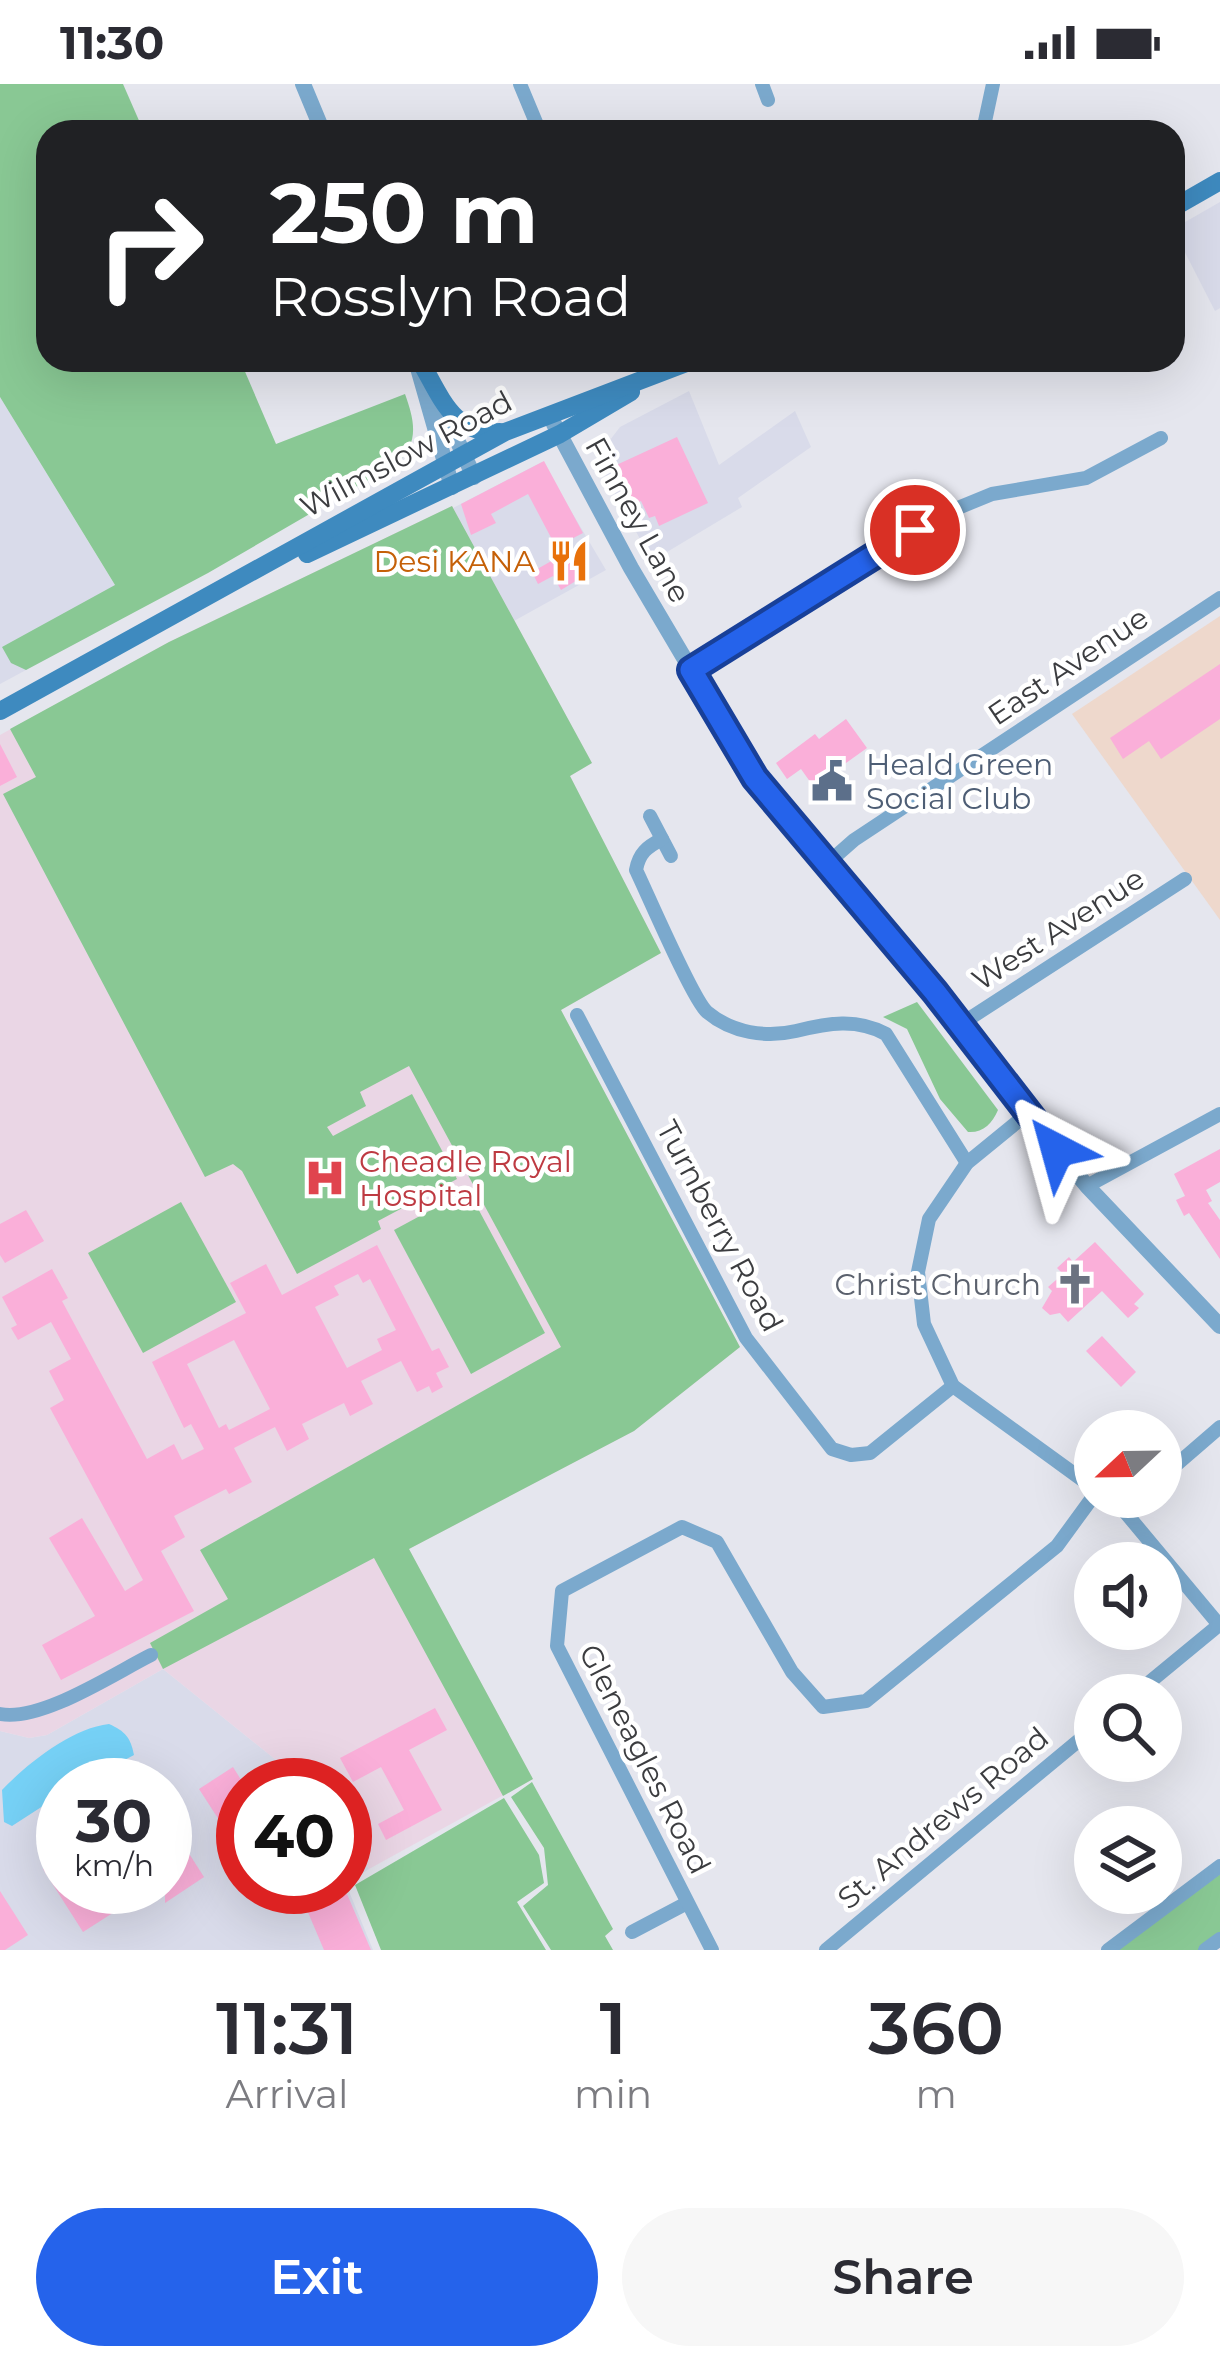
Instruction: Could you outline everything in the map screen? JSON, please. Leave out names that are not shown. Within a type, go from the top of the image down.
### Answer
[{"type":"main road","points":[[1185,201],[1220,181]]},
{"type":"main road","points":[[425,372],[450,413],[480,433],[505,432]]},
{"type":"main road","name":"Wilmslow Road","points":[[190,606],[452,487],[560,434],[668,372]]},
{"type":"main road","name":"Wilmslow Road","points":[[0,711],[505,432],[548,412],[661,375]]},
{"type":"street","points":[[303,84],[318,120]]},
{"type":"street","points":[[520,84],[535,120]]},
{"type":"street","points":[[762,84],[768,100]]},
{"type":"street","points":[[982,120],[993,84]]},
{"type":"street","points":[[421,372],[452,487]]},
{"type":"street","points":[[424,372],[474,476]]},
{"type":"street","name":"Finney Lane","points":[[548,412],[631,568],[755,778],[961,1024],[1087,1186],[1220,1327]]},
{"type":"street","points":[[691,670],[953,510],[992,494],[1086,478],[1161,438]]},
{"type":"street","name":"East Avenue","points":[[829,862],[854,840],[1220,598]]},
{"type":"street","points":[[650,816],[671,856]]},
{"type":"street","points":[[662,839],[648,846],[636,870],[705,1011],[736,1028],[770,1037],[865,1022],[886,1034],[967,1162]]},
{"type":"street","name":"West Avenue","points":[[961,1024],[1185,879]]},
{"type":"street","name":"Turnberry Road","points":[[577,1015],[746,1338],[832,1449],[851,1455],[871,1453],[953,1386]]},
{"type":"street","name":"Gleneagles Road","points":[[1027,1114],[967,1162],[929,1220],[917,1272],[924,1324],[953,1386],[1074,1476]]},
{"type":"street","points":[[1087,1186],[1220,1114]]},
{"type":"street","points":[[1182,1465],[1209,1449],[1220,1427]]},
{"type":"street","name":"Gleneagles Road","points":[[712,1950],[557,1646],[562,1591],[682,1527],[717,1542],[792,1672],[823,1707],[866,1701],[1057,1546],[1077,1518]]},
{"type":"street","points":[[1130,1518],[1219,1626],[1160,1674]]},
{"type":"street","points":[[0,1714],[36,1712],[152,1655]]},
{"type":"street","name":"St. Andrews Road","points":[[826,1950],[1074,1744]]},
{"type":"street","points":[[1108,1950],[1220,1866]]},
{"type":"street","points":[[632,1932],[687,1903]]},
{"type":"street","points":[[1205,1950],[1220,1939]]},
{"type":"shaded area","points":[[1220,202],[1220,308],[1215,311],[1185,252],[1185,222]]},
{"type":"shaded area","points":[[689,391],[719,465],[795,411],[811,447],[738,498],[742,507],[652,561],[603,471],[600,453],[620,427]]},
{"type":"shaded area","points":[[0,397],[132,613],[0,684]]},
{"type":"shaded area","points":[[542,462],[606,570],[512,622],[453,508]]},
{"type":"shaded area","name":"Cheadle Royal Hospital","points":[[452,506],[592,763],[570,776],[661,953],[561,1010],[740,1347],[634,1431],[409,1549],[533,1779],[372,1867],[372,1758],[273,1758],[163,1669],[47,1735],[29,1738],[0,1731],[0,735],[169,642]]},
{"type":"shaded area","points":[[1220,616],[1220,920],[1072,714]]},
{"type":"shaded area","points":[[163,1669],[273,1758],[216,1758],[216,1914],[358,1914],[373,1950],[0,1950],[0,1731],[29,1738],[47,1735]]},
{"type":"green space","points":[[0,84],[123,84],[139,120],[36,120],[36,372],[245,372],[276,444],[405,394],[413,423],[412,441],[394,465],[208,573],[26,670],[11,663],[2,647],[115,585],[0,397]]},
{"type":"green space","points":[[452,506],[592,763],[570,776],[661,953],[561,1010],[740,1347],[634,1431],[409,1549],[533,1779],[503,1796],[374,1558],[163,1669],[150,1643],[228,1599],[200,1550],[561,1347],[409,1066],[360,1092],[366,1106],[327,1127],[333,1136],[412,1094],[457,1179],[378,1221],[381,1229],[297,1274],[242,1171],[233,1164],[205,1177],[3,794],[36,777],[10,729],[169,642]]},
{"type":"green space","points":[[917,1002],[998,1110],[983,1129],[968,1132],[940,1099],[907,1029],[883,1017]]},
{"type":"green space","points":[[468,1190],[545,1333],[471,1374],[394,1230]]},
{"type":"green space","points":[[181,1202],[236,1302],[143,1353],[88,1253]]},
{"type":"green space","points":[[532,1782],[613,1929],[605,1936],[613,1950],[551,1950],[523,1906],[548,1885],[544,1848],[511,1797]]},
{"type":"green space","points":[[504,1798],[539,1855],[544,1883],[517,1902],[546,1950],[381,1950],[367,1914],[372,1914],[372,1875]]},
{"type":"green space","points":[[1220,1874],[1220,1940],[1206,1950],[1118,1950],[1166,1914],[1182,1914],[1182,1902]]},
{"type":"water","points":[[109,1724],[119,1729],[134,1755],[38,1758],[66,1740]]},
{"type":"water","points":[[36,1760],[36,1810],[12,1826],[4,1822],[2,1790]]},
{"type":"building","points":[[677,437],[708,503],[659,526],[641,501],[630,506],[612,467]]},
{"type":"building","points":[[544,461],[583,533],[556,547],[528,494],[491,514],[496,523],[471,535],[461,504]]},
{"type":"building","points":[[569,551],[584,576],[561,590],[553,576],[538,584],[532,572]]},
{"type":"building","points":[[1220,664],[1220,719],[1161,759],[1149,741],[1123,759],[1110,738]]},
{"type":"building","points":[[846,719],[867,748],[816,790],[801,769],[787,779],[776,763],[815,734],[819,739]]},
{"type":"building","points":[[0,744],[17,777],[0,786]]},
{"type":"building","points":[[1220,1149],[1220,1182],[1206,1190],[1212,1201],[1208,1203],[1220,1220],[1220,1259],[1189,1213],[1184,1216],[1176,1200],[1185,1196],[1174,1174]]},
{"type":"building","points":[[26,1210],[44,1241],[5,1263],[0,1255],[0,1224]]},
{"type":"building","name":"Christ Church","points":[[1095,1242],[1144,1294],[1134,1304],[1139,1308],[1128,1318],[1102,1291],[1068,1322],[1060,1313],[1050,1315],[1042,1308],[1052,1291],[1048,1287],[1063,1274],[1057,1268],[1069,1257],[1073,1262]]},
{"type":"building","points":[[377,1245],[432,1351],[439,1348],[449,1367],[436,1373],[443,1387],[432,1393],[429,1386],[417,1392],[401,1361],[361,1381],[373,1404],[350,1416],[344,1403],[302,1424],[309,1439],[287,1451],[275,1427],[234,1448],[252,1482],[229,1494],[226,1489],[174,1516],[185,1537],[161,1551],[194,1611],[61,1680],[42,1645],[95,1616],[49,1538],[82,1518],[125,1591],[143,1580],[50,1408],[64,1400],[49,1371],[71,1359],[51,1322],[18,1340],[11,1328],[17,1325],[2,1297],[52,1269],[68,1298],[62,1301],[147,1459],[174,1444],[182,1460],[204,1449],[191,1424],[184,1428],[152,1362],[246,1313],[230,1283],[266,1264],[282,1295]],"holes":[[[358,1274],[363,1283],[370,1279],[396,1330],[377,1339],[382,1350],[347,1368],[315,1307],[339,1295],[334,1286]],[[234,1340],[270,1409],[229,1430],[226,1424],[219,1428],[187,1364]]]},
{"type":"building","points":[[1102,1336],[1136,1372],[1121,1387],[1086,1351]]},
{"type":"building","points":[[435,1708],[447,1730],[409,1750],[442,1810],[386,1840],[378,1824],[404,1810],[381,1767],[372,1772],[372,1758],[340,1758]]},
{"type":"building","points":[[216,1778],[216,1815],[199,1789]]},
{"type":"building","points":[[192,1858],[204,1877],[192,1885]]},
{"type":"building","points":[[0,1891],[28,1935],[5,1950],[0,1950]]},
{"type":"building","points":[[72,1914],[111,1914],[83,1932]]},
{"type":"building","points":[[309,1914],[356,1914],[371,1950],[324,1950]]},
{"type":"place","name":"Desi KANA","points":[[569,561]]},
{"type":"place","name":"Heald Green Social Club","points":[[832,781]]},
{"type":"place","name":"Cheadle Royal Hospital","points":[[325,1178]]},
{"type":"place","name":"Christ Church","points":[[1075,1284]]},
{"type":"route","points":[[915,530],[691,670],[755,778],[961,1024],[1057,1150]]}]
